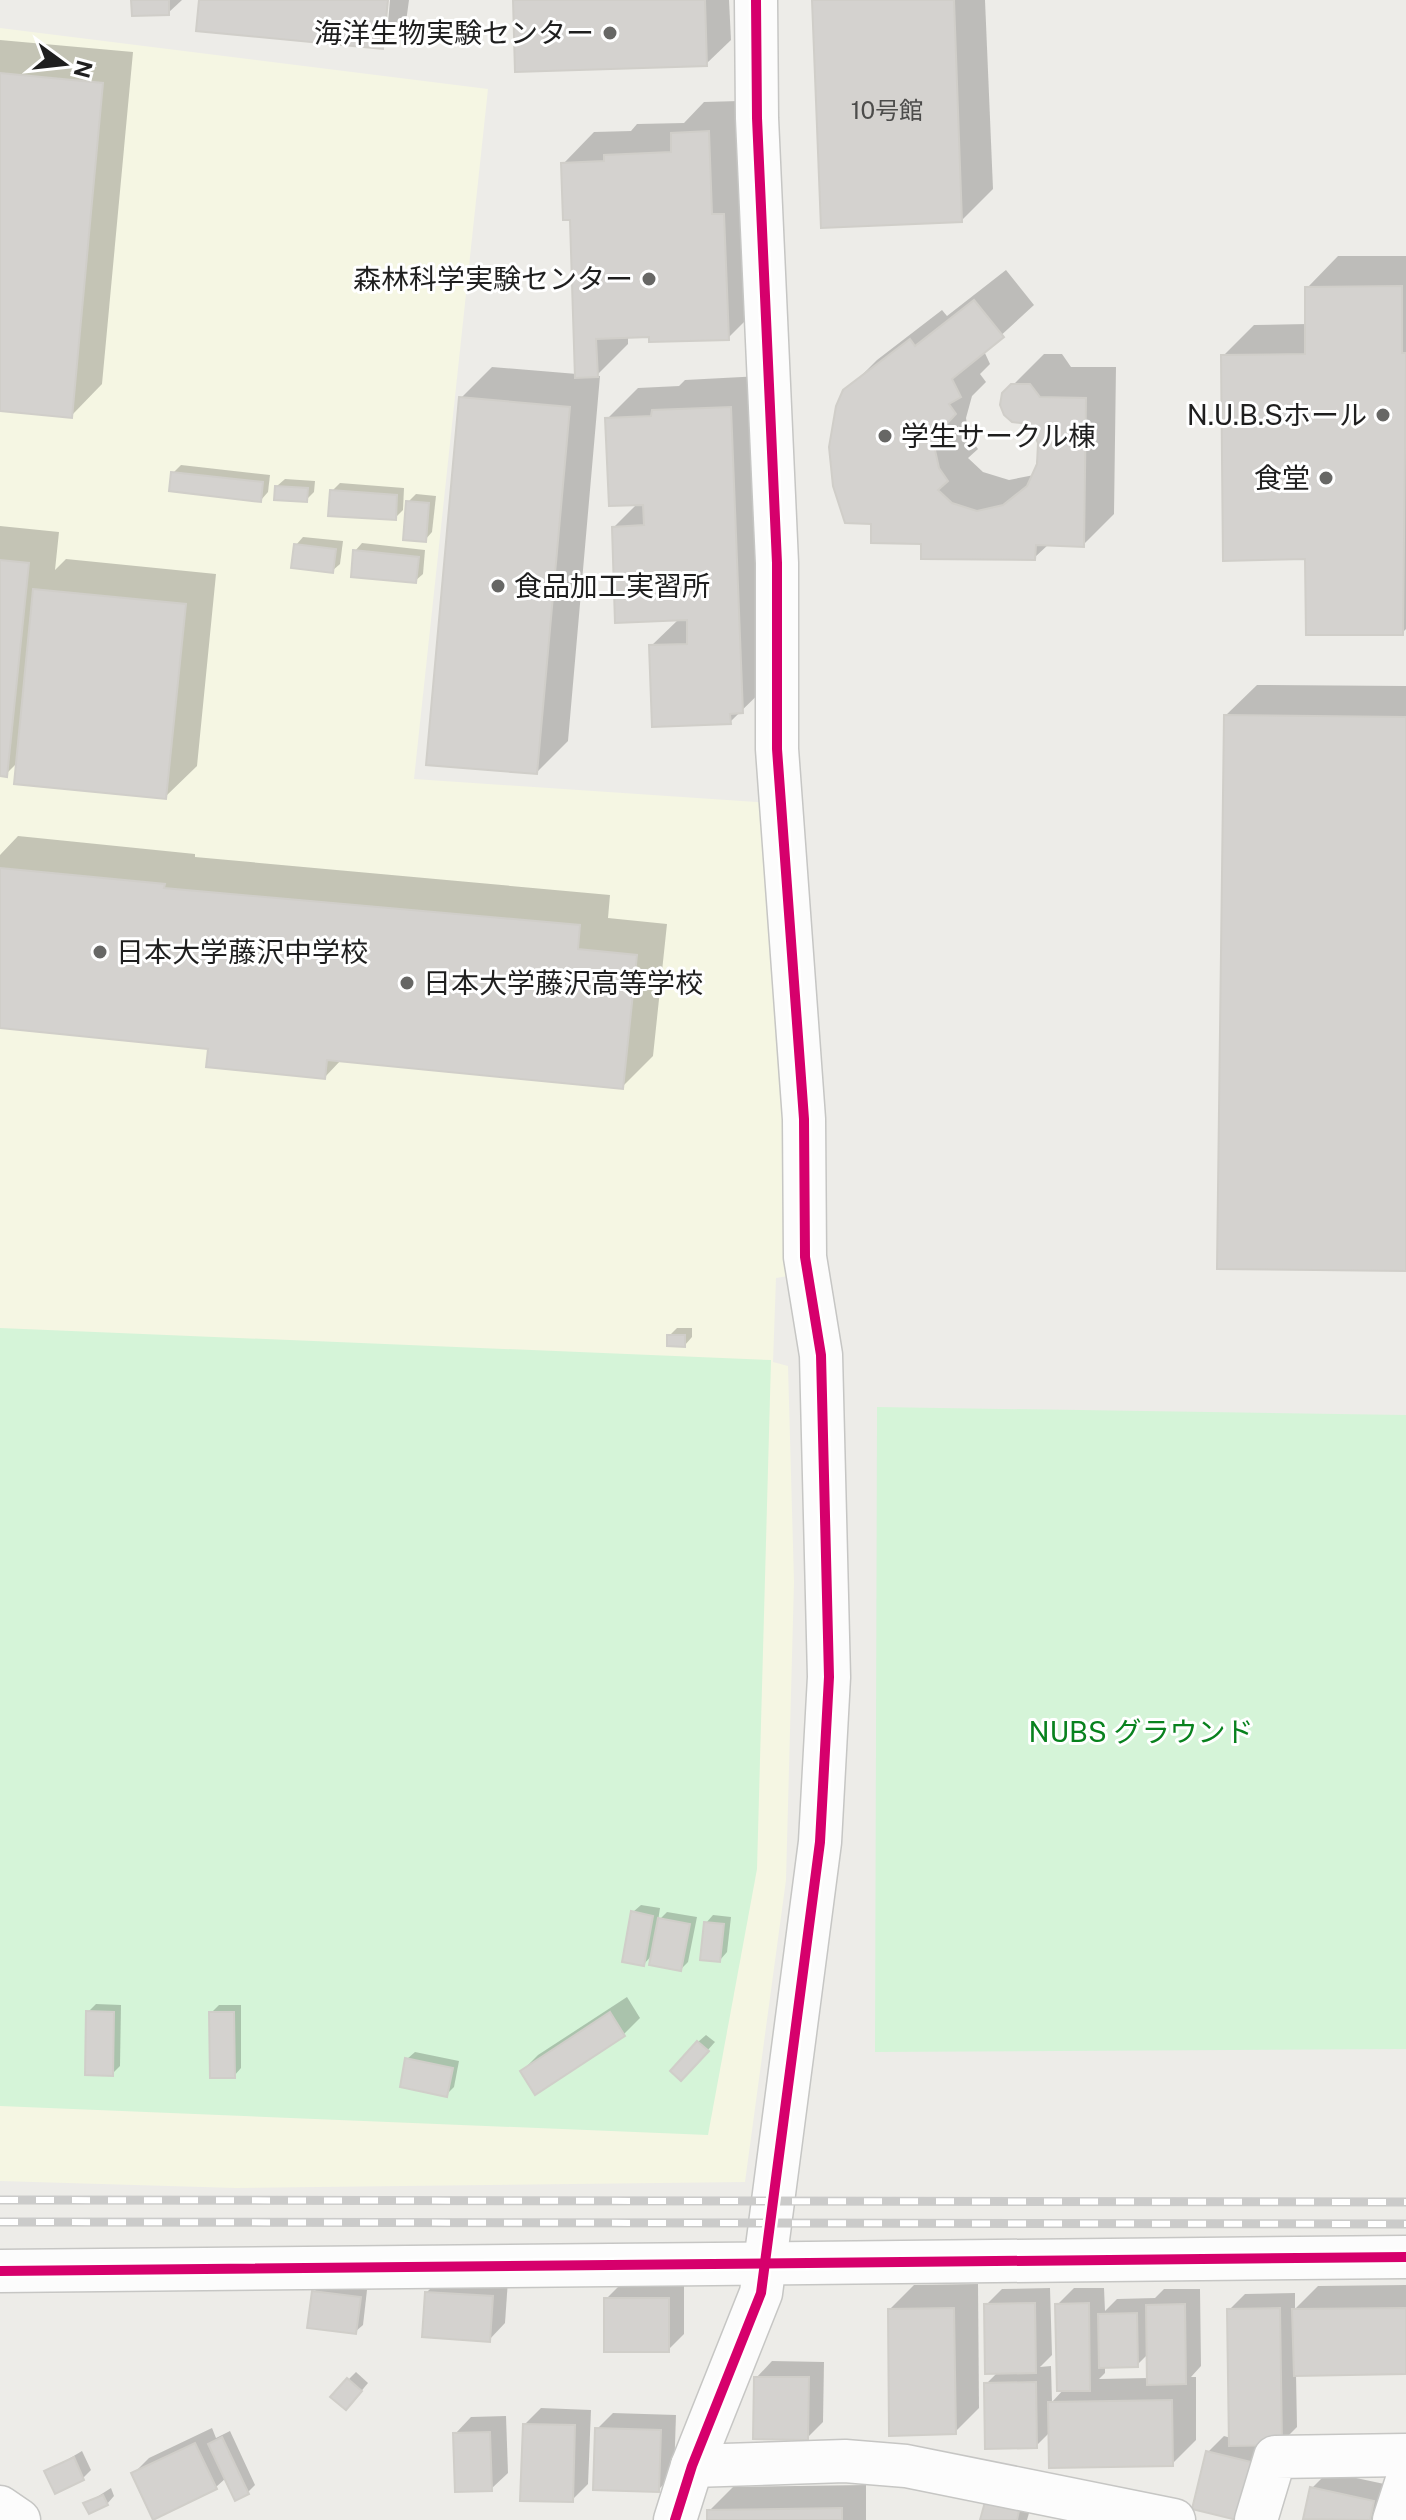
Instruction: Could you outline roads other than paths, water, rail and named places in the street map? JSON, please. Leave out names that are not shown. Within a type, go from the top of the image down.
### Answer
[{"type":"street","points":[[675,2520],[692,2466],[761,2293],[820,1842],[829,1677],[821,1355],[805,1257],[804,1119],[777,749],[777,563],[757,118],[756,0]]},
{"type":"street","points":[[0,2271],[1406,2257]]},
{"type":"street","points":[[1256,2520],[1275,2457],[1406,2455]]},
{"type":"street","points":[[692,2466],[845,2461],[906,2466],[1174,2520]]},
{"type":"street","points":[[1394,2520],[1406,2483]]},
{"type":"street","points":[[0,2507],[19,2520]]},
{"type":"railway","points":[[0,2200],[1406,2202]]},
{"type":"railway","points":[[0,2222],[1406,2224]]},
{"type":"place","name":"海洋生物実験センター","points":[[610,33]]},
{"type":"place","name":"森林科学実験センター","points":[[649,279]]},
{"type":"place","name":"N.U.B.Sホール","points":[[1383,415]]},
{"type":"place","name":"学生サークル棟","points":[[885,436]]},
{"type":"place","name":"食堂","points":[[1326,478]]},
{"type":"place","name":"食品加工実習所","points":[[498,586]]},
{"type":"place","name":"日本大学藤沢中学校","points":[[100,952]]},
{"type":"place","name":"日本大学藤沢高等学校","points":[[407,983]]},
{"type":"park label","name":"NUBS グラウンド","points":[[1141,1732]]}]
